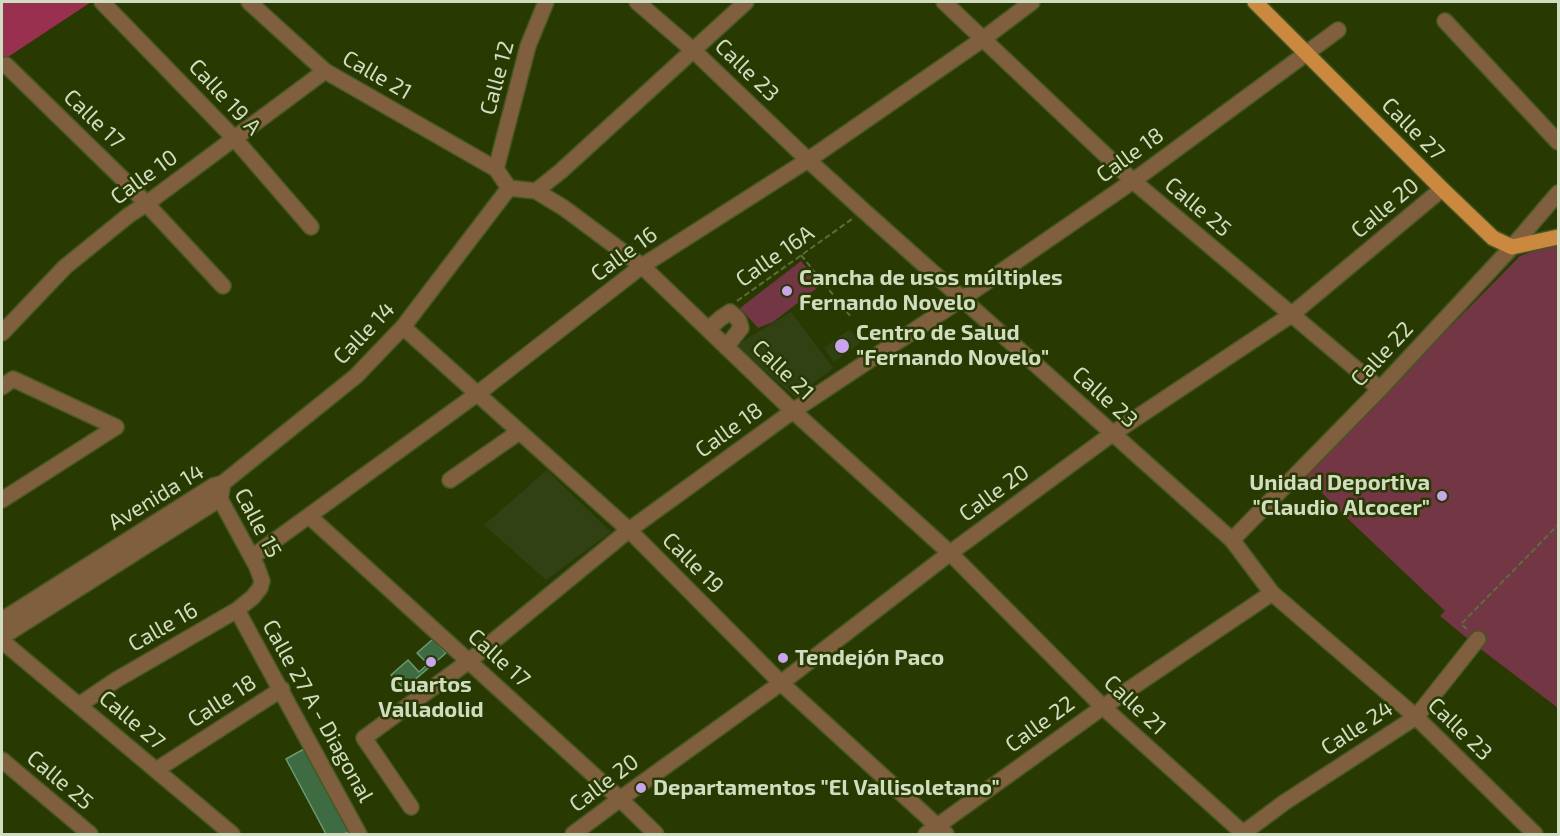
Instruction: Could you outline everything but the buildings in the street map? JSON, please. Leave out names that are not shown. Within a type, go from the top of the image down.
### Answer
[{"type":"main road","name":"Calle 27","points":[[1255,2],[1493,238],[1512,246]]},
{"type":"main road","points":[[1512,246],[1558,237]]},
{"type":"street","name":"Calle 19 A","points":[[102,2],[234,138],[311,227]]},
{"type":"street","name":"Calle 21","points":[[249,2],[325,71],[496,169],[509,188],[536,191],[564,208],[642,266],[793,411],[950,553],[1103,707],[1243,834]]},
{"type":"street","name":"Calle 12","points":[[496,169],[528,46],[546,2]]},
{"type":"street","name":"Calle 23","points":[[637,2],[694,51],[864,211],[1233,540],[1272,593],[1416,717],[1535,834]]},
{"type":"street","points":[[536,191],[561,171],[746,2]]},
{"type":"street","name":"Calle 25","points":[[944,2],[1133,182],[1380,388]]},
{"type":"street","name":"Calle 16","points":[[252,557],[477,394],[642,266],[808,160],[983,39],[1032,2]]},
{"type":"street","points":[[1445,21],[1558,142]]},
{"type":"street","name":"Calle 18","points":[[411,807],[364,738],[469,661],[629,530],[793,411],[1133,182],[1338,30]]},
{"type":"street","name":"Calle 17","points":[[6,65],[128,184],[223,286]]},
{"type":"street","name":"Calle 10","points":[[2,333],[65,267],[129,215],[325,71]]},
{"type":"street","name":"Calle 14","points":[[219,489],[356,376],[404,327],[509,188]]},
{"type":"street","name":"Calle 20","points":[[573,834],[782,683],[950,553],[1112,434],[1291,315],[1442,189]]},
{"type":"street","name":"Calle 22","points":[[1233,540],[1380,388],[1558,193]]},
{"type":"street","points":[[708,329],[730,312],[736,317],[741,327],[726,347]]},
{"type":"street","name":"Calle 19","points":[[404,327],[629,530],[782,683],[937,832]]},
{"type":"street","points":[[2,500],[116,426],[7,383]]},
{"type":"street","points":[[450,480],[519,432]]},
{"type":"street","name":"Calle 15","points":[[219,489],[262,581]]},
{"type":"street","name":"Avenida 14","points":[[2,620],[219,489]]},
{"type":"street","name":"Avenida 14","points":[[2,639],[219,489]]},
{"type":"street","name":"Calle 17","points":[[309,516],[656,834]]},
{"type":"street","name":"Calle 16","points":[[79,705],[116,680],[237,610],[253,597],[262,581]]},
{"type":"street","name":"Calle 22","points":[[937,832],[1103,707],[1272,593]]},
{"type":"street","name":"Calle 27 A - Diagonal","points":[[237,610],[359,834]]},
{"type":"street","name":"Calle 27","points":[[2,639],[232,834]]},
{"type":"street","name":"Calle 24","points":[[1243,834],[1285,802],[1416,717],[1478,639]]},
{"type":"street","name":"Calle 18","points":[[156,770],[282,689]]},
{"type":"street","name":"Calle 25","points":[[2,760],[90,834]]},
{"type":"path","name":"Calle 16A","points":[[730,306],[864,211]]},
{"type":"path","points":[[801,255],[851,317]]},
{"type":"path","points":[[1478,639],[1461,624],[1558,525]]},
{"type":"shaded area","points":[[2,2],[91,2],[2,61]]},
{"type":"shaded area","name":"Unidad Deportiva \"Claudio Alcocer\"","points":[[1548,246],[1558,246],[1558,708],[1440,616],[1445,611],[1304,475],[1520,256]]},
{"type":"shaded area","name":"Cancha de usos múltiples Fernando Novelo","points":[[801,261],[821,285],[773,322],[758,328],[740,308]]},
{"type":"shaded area","points":[[791,312],[833,368],[795,398],[737,345]]},
{"type":"shaded area","name":"Centro de Salud \"Fernando Novelo\"","points":[[850,329],[860,343],[834,362],[824,348]]},
{"type":"shaded area","points":[[547,470],[611,532],[546,580],[484,525]]},
{"type":"place","name":"Cancha de usos múltiples Fernando Novelo","points":[[787,291]]},
{"type":"place","name":"Centro de Salud \"Fernando Novelo\"","points":[[842,346]]},
{"type":"place","name":"Unidad Deportiva \"Claudio Alcocer\"","points":[[1442,496]]},
{"type":"place","name":"Tendejón Paco","points":[[783,658]]},
{"type":"place","name":"Cuartos Valladolid","points":[[431,662]]},
{"type":"place","name":"Departamentos \"El Vallisoletano\"","points":[[641,788]]}]
